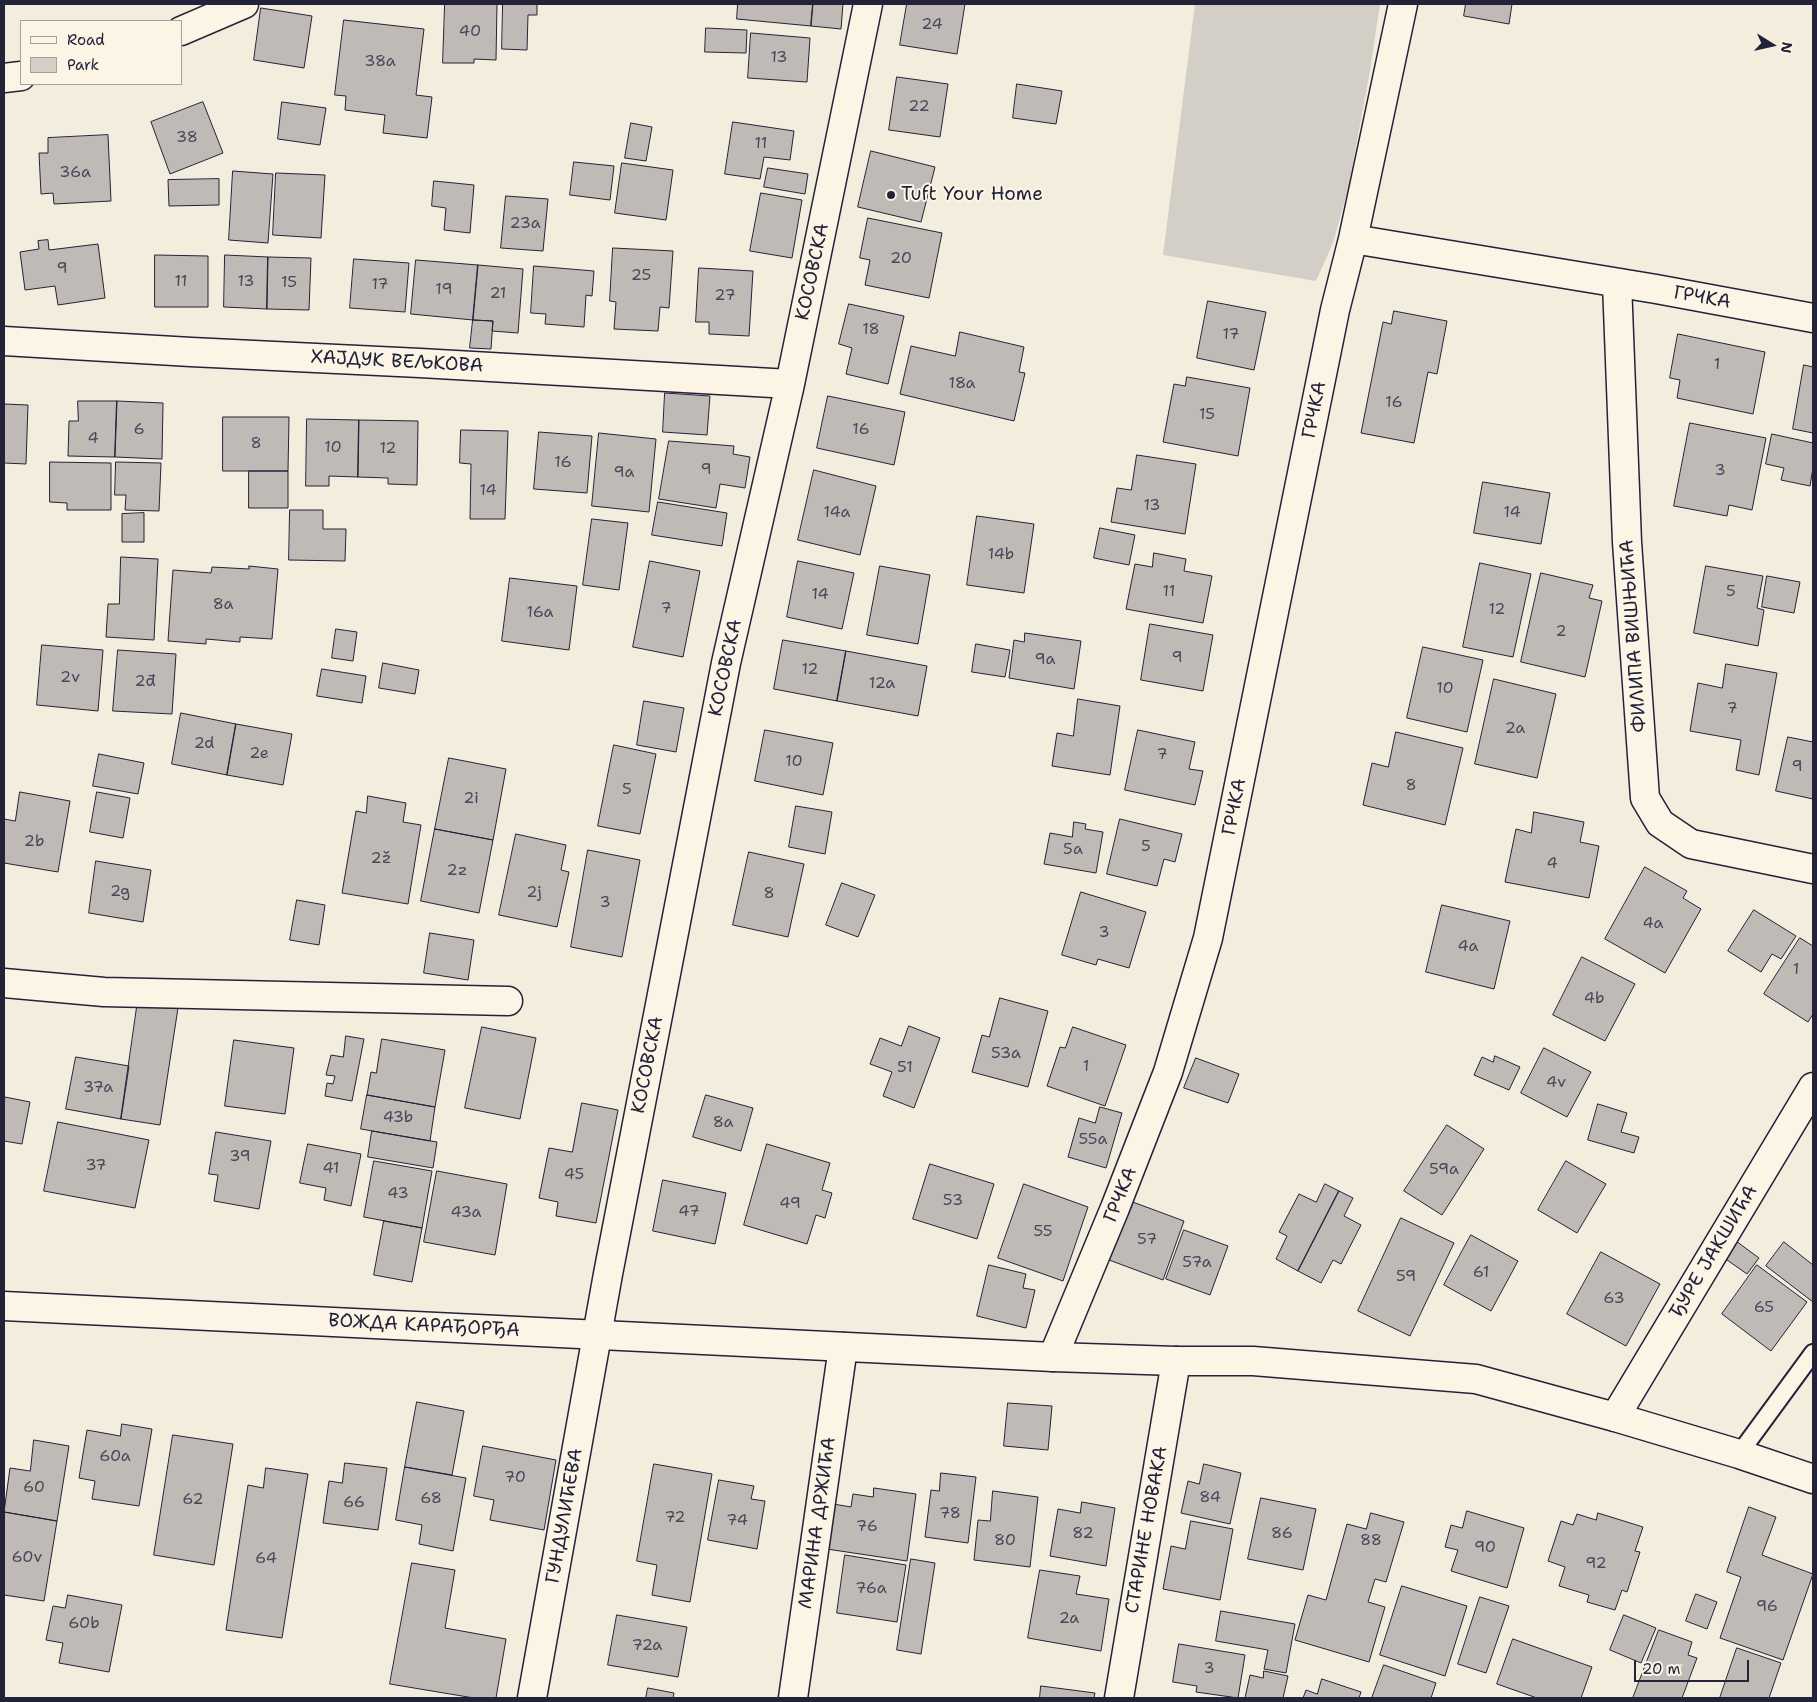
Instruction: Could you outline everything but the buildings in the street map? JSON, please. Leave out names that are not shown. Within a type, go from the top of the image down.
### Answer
[{"type":"street","points":[[182,30],[208,4]]},
{"type":"street","points":[[182,31],[244,4]]},
{"type":"street","name":"КОСОВСКА","points":[[597,1334],[726,663],[790,384],[868,4]]},
{"type":"street","name":"ГРЧКА","points":[[1053,1357],[1119,1200],[1168,1072],[1208,938],[1335,310],[1353,239],[1403,4]]},
{"type":"street","points":[[4,78],[20,76]]},
{"type":"street","name":"ГРЧКА","points":[[1353,239],[1813,318]]},
{"type":"street","name":"ФИЛИПА ВИШЊИЋА","points":[[1617,283],[1627,542],[1645,798],[1660,823],[1691,844],[1813,869]]},
{"type":"street","name":"ХАЈДУК ВЕЉКОВА","points":[[4,341],[182,352],[420,362],[790,384]]},
{"type":"street","points":[[4,983],[104,992],[508,1001]]},
{"type":"street","name":"ЂУРЕ ЈАКШИЋА","points":[[1615,1417],[1813,1087]]},
{"type":"street","name":"ВОЖДА КАРАЂОРЂА","points":[[4,1306],[1053,1357],[1176,1361],[1252,1361],[1476,1379],[1615,1417],[1739,1454],[1813,1479]]},
{"type":"street","name":"ГУНДУЛИЋЕВА","points":[[532,1698],[597,1334]]},
{"type":"street","name":"МАРИНА ДРЖИЋА","points":[[793,1698],[843,1347]]},
{"type":"street","name":"СТАРИНЕ НОВАКА","points":[[1119,1698],[1176,1361]]},
{"type":"lane","points":[[1739,1454],[1813,1353]]},
{"type":"green space","points":[[1195,4],[1380,4],[1370,71],[1348,189],[1333,243],[1316,281],[1163,255]]},
{"type":"place","name":"Tuft Your Home","points":[[891,195]]}]
